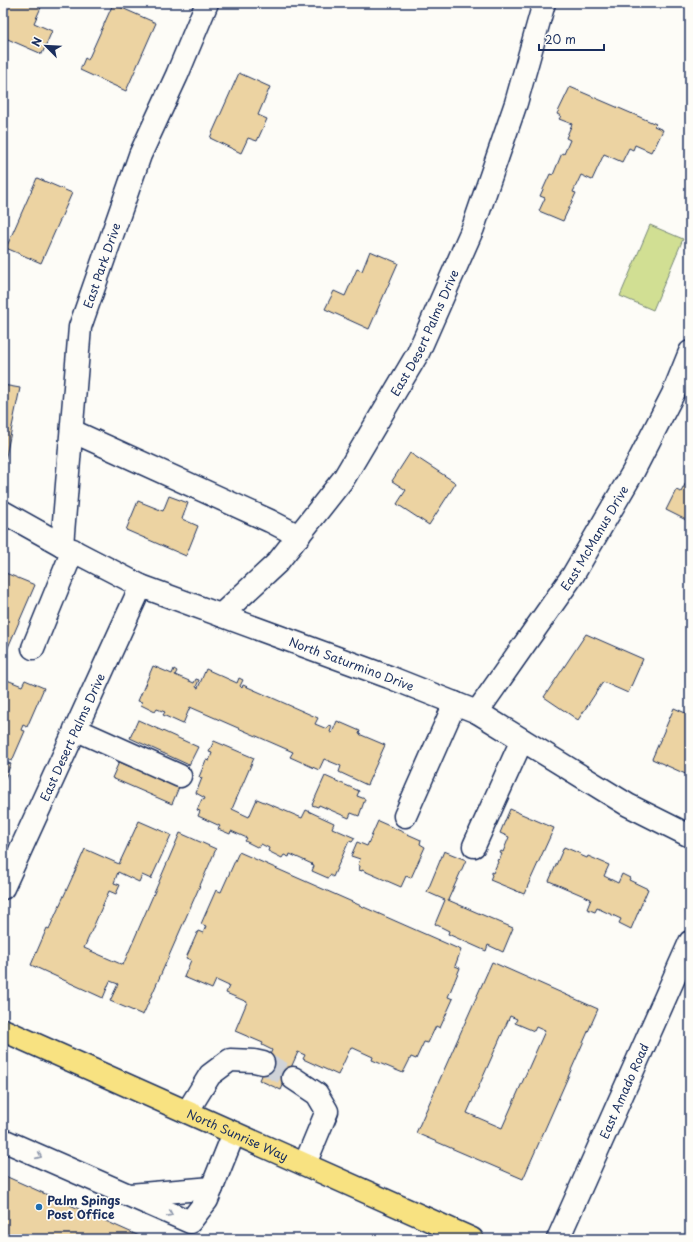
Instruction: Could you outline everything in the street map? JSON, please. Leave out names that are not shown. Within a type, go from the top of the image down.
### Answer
[{"type":"main road","name":"North Sunrise Way","points":[[3,1030],[472,1239]]},
{"type":"street","name":"East Park Drive","points":[[33,648],[68,548],[72,431],[80,327],[140,155],[177,75],[207,3]]},
{"type":"street","name":"East Desert Palms Drive","points":[[221,615],[277,562],[344,478],[418,353],[473,228],[516,103],[544,3]]},
{"type":"street","name":"East McManus Drive","points":[[477,712],[577,568],[633,472],[673,394],[690,352]]},
{"type":"street","points":[[72,431],[299,536]]},
{"type":"street","name":"North Saturmino Drive","points":[[3,512],[141,586],[389,677],[477,712],[628,805],[690,836]]},
{"type":"street","name":"East Desert Palms Drive","points":[[3,888],[141,586]]},
{"type":"street","points":[[405,816],[455,703]]},
{"type":"street","points":[[75,729],[180,776]]},
{"type":"street","points":[[474,846],[522,740]]},
{"type":"street","name":"East Amado Road","points":[[558,1239],[690,942]]},
{"type":"street","points":[[187,1112],[210,1075],[230,1060],[263,1062]]},
{"type":"street","points":[[293,1078],[317,1094],[327,1111],[305,1164]]},
{"type":"street","points":[[3,1140],[190,1222],[207,1200],[234,1133]]},
{"type":"street","points":[[129,1195],[212,1188]]},
{"type":"green space","points":[[650,225],[683,239],[653,310],[620,296]]},
{"type":"building","points":[[3,3],[43,3],[34,23],[52,31],[42,54],[3,37]]},
{"type":"building","points":[[113,4],[156,23],[126,91],[80,70],[85,58],[88,60]]},
{"type":"building","points":[[239,73],[270,87],[258,115],[267,119],[257,141],[248,138],[241,153],[210,138]]},
{"type":"building","points":[[570,87],[656,124],[654,126],[663,130],[651,152],[635,145],[633,150],[629,148],[622,162],[604,154],[592,180],[581,175],[573,192],[576,193],[563,221],[539,211],[545,198],[540,196],[550,174],[553,175],[562,153],[564,154],[570,140],[566,138],[572,124],[559,119],[561,116],[557,114]]},
{"type":"building","points":[[37,178],[72,193],[41,263],[6,248]]},
{"type":"building","points":[[370,251],[398,263],[369,329],[325,309],[334,291],[345,296],[357,269],[362,271]]},
{"type":"building","points":[[3,385],[20,388],[5,461],[3,460]]},
{"type":"building","points":[[410,453],[456,483],[429,525],[397,504],[406,490],[392,481]]},
{"type":"building","points":[[690,475],[690,522],[666,510],[676,490],[681,492]]},
{"type":"building","points":[[169,496],[188,503],[182,519],[198,526],[186,556],[126,530],[138,501],[163,511]]},
{"type":"building","points":[[3,572],[35,585],[6,652],[3,650]]},
{"type":"building","points":[[586,634],[643,659],[628,693],[603,682],[578,720],[544,697]]},
{"type":"building","points":[[153,666],[172,674],[174,669],[177,671],[175,675],[194,683],[196,679],[199,680],[196,687],[198,688],[206,669],[237,683],[239,678],[243,680],[240,686],[242,688],[243,685],[318,718],[315,724],[327,729],[329,725],[332,726],[330,732],[332,733],[337,721],[360,731],[359,734],[385,745],[367,785],[339,772],[341,766],[324,759],[319,770],[290,757],[293,752],[190,707],[183,724],[163,715],[165,712],[157,709],[155,712],[141,705],[142,702],[138,701]]},
{"type":"building","points":[[7,680],[22,686],[25,680],[44,688],[27,727],[23,725],[21,730],[25,731],[12,761],[8,759],[6,762],[11,764],[3,783],[3,689]]},
{"type":"building","points":[[674,708],[690,715],[690,776],[652,759]]},
{"type":"building","points":[[138,720],[198,747],[189,765],[130,738]]},
{"type":"building","points":[[214,741],[254,758],[232,809],[249,817],[257,799],[302,818],[306,810],[334,823],[332,828],[355,838],[352,842],[349,841],[333,877],[330,875],[328,878],[312,871],[314,866],[311,865],[312,864],[290,854],[289,857],[284,855],[282,858],[268,851],[269,848],[261,844],[259,848],[245,841],[247,838],[231,831],[230,834],[218,829],[220,826],[198,816],[200,811],[197,810],[202,799],[204,800],[205,798],[196,793],[202,778],[199,777],[206,760],[209,761],[212,753],[209,752]]},
{"type":"building","points":[[119,762],[179,787],[172,804],[112,778]]},
{"type":"building","points":[[325,776],[359,791],[357,796],[365,799],[359,816],[351,813],[349,818],[319,805],[318,807],[312,805]]},
{"type":"building","points":[[510,809],[554,828],[524,894],[490,880],[492,875],[491,872],[493,873],[498,862],[497,861],[502,854],[500,853],[501,851],[503,852],[509,837],[500,833]]},
{"type":"building","points":[[139,821],[171,835],[151,879],[142,875],[139,882],[118,872],[114,883],[120,885],[116,894],[109,891],[84,948],[123,965],[180,833],[216,849],[143,1015],[110,1001],[118,984],[110,981],[103,998],[31,965],[85,849],[119,864]]},
{"type":"building","points":[[378,821],[421,840],[420,844],[425,847],[411,878],[406,876],[401,887],[359,870],[360,866],[358,865],[360,859],[351,856],[357,842],[367,846]]},
{"type":"building","points":[[564,847],[587,858],[588,856],[609,865],[604,876],[618,883],[622,874],[630,878],[629,880],[648,889],[631,929],[619,923],[621,919],[597,908],[595,912],[587,909],[591,899],[549,881]]},
{"type":"building","points":[[444,851],[466,860],[448,900],[513,928],[503,952],[488,945],[486,951],[448,934],[449,931],[435,924],[445,900],[427,892]]},
{"type":"building","points":[[239,852],[461,950],[455,966],[460,968],[448,997],[453,999],[440,1028],[436,1026],[428,1043],[424,1042],[416,1059],[411,1057],[403,1073],[372,1060],[373,1057],[351,1047],[338,1075],[303,1059],[305,1055],[298,1052],[281,1090],[259,1080],[272,1050],[262,1045],[263,1043],[235,1031],[247,1002],[226,993],[229,986],[216,980],[212,989],[184,977],[191,960],[186,958],[198,931],[203,933],[206,926],[201,924],[216,890],[221,892]]},
{"type":"building","points":[[492,962],[598,1009],[523,1179],[416,1133]],"holes":[[[510,1016],[517,1019],[515,1023],[534,1031],[536,1027],[545,1031],[502,1128],[467,1113]]]},
{"type":"building","name":"Palm Spings Post Office","points":[[3,1175],[146,1239],[3,1239]]},
{"type":"tunnel","points":[[263,1063],[293,1078]]},
{"type":"place","name":"Palm Spings Post Office","points":[[39,1207]]}]
